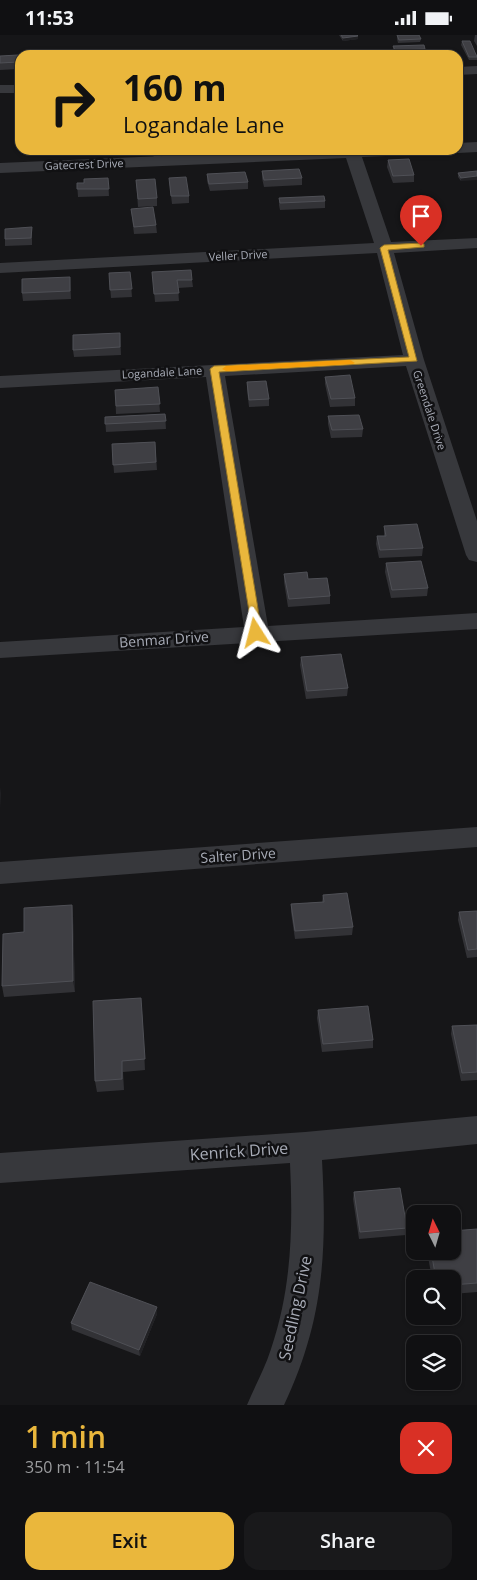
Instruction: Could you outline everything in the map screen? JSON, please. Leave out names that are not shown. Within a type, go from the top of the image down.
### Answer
[{"type":"street","points":[[463,71],[477,70]]},
{"type":"street","points":[[0,89],[15,89]]},
{"type":"street","points":[[463,148],[477,147]]},
{"type":"street","name":"Gatecrest Drive","points":[[0,168],[158,155]]},
{"type":"street","name":"Greendale Drive","points":[[353,155],[384,248],[414,359],[477,555]]},
{"type":"street","name":"Veller Drive","points":[[0,268],[477,243]]},
{"type":"street","name":"Logandale Lane","points":[[0,382],[414,359]]},
{"type":"street","points":[[214,369],[256,633]]},
{"type":"street","name":"Benmar Drive","points":[[0,650],[477,621]]},
{"type":"street","name":"Salter Drive","points":[[0,873],[477,837]]},
{"type":"street","name":"Kenrick Drive","points":[[0,1168],[305,1147],[477,1130]]},
{"type":"street","name":"Seedling Drive","points":[[265,1405],[288,1353],[305,1277],[308,1245],[305,1147]]},
{"type":"building","points":[[341,35],[357,35],[358,36],[343,38]]},
{"type":"building","points":[[397,35],[419,35],[421,39],[399,40]]},
{"type":"building","points":[[462,41],[470,41],[477,57],[469,57]]},
{"type":"building","points":[[424,45],[425,49],[395,50],[393,46]]},
{"type":"building","points":[[15,55],[15,62],[0,63],[0,56]]},
{"type":"building","points":[[409,159],[414,175],[393,176],[388,160]]},
{"type":"building","points":[[299,169],[302,178],[264,180],[262,171]]},
{"type":"building","points":[[477,171],[477,176],[461,178],[458,173]]},
{"type":"building","points":[[245,172],[248,182],[209,184],[207,174]]},
{"type":"building","points":[[186,177],[189,196],[171,196],[169,178]]},
{"type":"building","points":[[108,178],[109,189],[77,189],[77,183],[84,183],[84,179]]},
{"type":"building","points":[[155,179],[157,198],[138,199],[136,180]]},
{"type":"building","points":[[324,196],[325,201],[280,203],[279,198]]},
{"type":"building","points":[[153,207],[156,225],[134,227],[131,209]]},
{"type":"building","points":[[32,227],[31,238],[5,239],[5,229]]},
{"type":"building","points":[[191,270],[192,280],[177,280],[179,293],[154,294],[152,272]]},
{"type":"building","points":[[130,272],[132,289],[110,290],[109,273]]},
{"type":"building","points":[[70,277],[70,291],[22,293],[22,279]]},
{"type":"building","points":[[120,333],[120,347],[73,350],[73,335]]},
{"type":"building","points":[[350,375],[355,398],[331,399],[325,377]]},
{"type":"building","points":[[266,381],[269,399],[249,400],[247,382]]},
{"type":"building","points":[[158,387],[160,404],[116,406],[115,390]]},
{"type":"building","points":[[165,414],[166,421],[105,424],[105,417]]},
{"type":"building","points":[[359,415],[363,429],[332,430],[328,416]]},
{"type":"building","points":[[155,442],[156,462],[113,465],[112,444]]},
{"type":"building","points":[[417,524],[423,548],[380,550],[377,536],[386,536],[384,526]]},
{"type":"building","points":[[421,561],[428,588],[392,590],[386,563]]},
{"type":"building","points":[[307,572],[308,579],[327,578],[330,596],[289,599],[284,574]]},
{"type":"building","points":[[341,654],[348,688],[307,691],[301,657]]},
{"type":"building","points":[[347,893],[353,927],[295,931],[291,904],[324,902],[323,895]]},
{"type":"building","points":[[72,905],[73,981],[2,986],[3,934],[24,932],[24,908]]},
{"type":"building","points":[[477,911],[477,949],[468,950],[459,912]]},
{"type":"building","points":[[141,998],[145,1059],[122,1061],[122,1079],[95,1081],[93,1001]]},
{"type":"building","points":[[368,1006],[373,1040],[323,1044],[318,1010]]},
{"type":"building","points":[[477,1025],[477,1072],[462,1073],[452,1026]]},
{"type":"building","points":[[400,1188],[406,1228],[360,1232],[354,1192]]},
{"type":"building","points":[[477,1229],[477,1283],[461,1284],[461,1270],[434,1270],[433,1260],[461,1260],[461,1230]]},
{"type":"building","points":[[90,1282],[157,1307],[139,1350],[71,1323]]},
{"type":"slow traffic","points":[[226,369],[350,363]]},
{"type":"route","points":[[256,633],[214,369],[414,359],[384,248],[421,246]]}]
